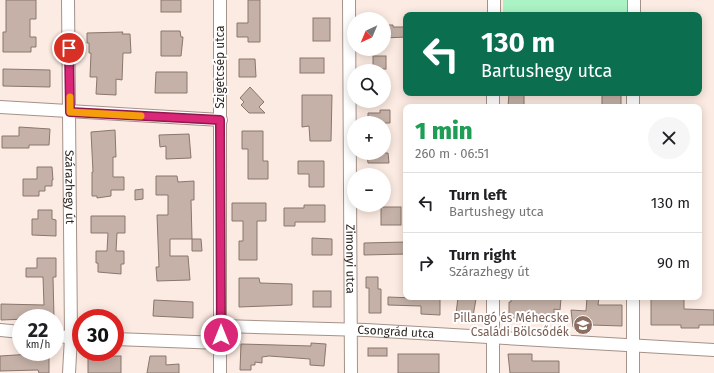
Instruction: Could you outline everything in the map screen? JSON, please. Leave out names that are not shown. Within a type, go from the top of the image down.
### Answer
[{"type":"street","name":"Szárazhegy út","points":[[68,0],[75,309]]},
{"type":"street","name":"Szigetcsép utca","points":[[220,0],[220,373]]},
{"type":"street","name":"Zimonyi utca","points":[[349,0],[351,373]]},
{"type":"street","points":[[494,0],[494,12]]},
{"type":"street","points":[[634,0],[634,12]]},
{"type":"street","points":[[0,106],[70,112],[220,120]]},
{"type":"street","points":[[493,300],[493,373]]},
{"type":"street","points":[[633,300],[633,373]]},
{"type":"street","name":"Csongrád utca","points":[[221,326],[350,330],[714,350]]},
{"type":"street","points":[[0,330],[12,331]]},
{"type":"street","points":[[124,339],[221,343]]},
{"type":"street","name":"Szárazhegy út","points":[[69,373],[72,358]]},
{"type":"green space","points":[[503,0],[628,0],[628,12],[503,12]]},
{"type":"building","points":[[6,0],[36,0],[36,19],[30,19],[30,37],[36,37],[36,47],[31,47],[31,52],[3,52],[3,32],[6,32]]},
{"type":"building","points":[[161,0],[181,0],[181,12],[161,12]]},
{"type":"building","points":[[248,0],[260,0],[260,42],[248,42],[248,37],[237,37],[237,23],[248,23]]},
{"type":"building","points":[[313,18],[330,18],[330,41],[313,41]]},
{"type":"building","points":[[391,25],[393,25],[393,27],[403,27],[403,37],[391,38]]},
{"type":"building","points":[[161,31],[180,31],[181,37],[183,37],[181,56],[161,56]]},
{"type":"building","points":[[123,32],[122,34],[130,34],[131,53],[123,53],[122,80],[116,79],[116,95],[96,94],[97,77],[90,77],[91,53],[89,53],[89,43],[87,43],[87,33]]},
{"type":"building","points":[[373,56],[386,56],[386,64],[373,64]]},
{"type":"building","points":[[300,58],[324,58],[324,73],[300,73]]},
{"type":"building","points":[[239,59],[255,59],[256,77],[239,77]]},
{"type":"building","points":[[3,69],[50,70],[50,87],[3,86]]},
{"type":"building","points":[[156,72],[187,72],[187,93],[155,93]]},
{"type":"building","points":[[250,87],[264,102],[259,107],[265,113],[249,113],[241,105],[244,102],[240,98]]},
{"type":"building","points":[[302,95],[332,95],[331,141],[310,141],[309,126],[302,127]]},
{"type":"building","points":[[509,96],[524,96],[524,104],[508,104]]},
{"type":"building","points":[[602,96],[621,96],[621,104],[602,104]]},
{"type":"building","points":[[380,110],[390,110],[390,116],[368,116],[368,113],[380,113]]},
{"type":"building","points":[[19,127],[50,129],[49,145],[29,145],[29,148],[2,148],[2,136],[19,136]]},
{"type":"building","points":[[115,130],[116,157],[113,157],[113,177],[124,177],[124,190],[111,190],[111,196],[97,198],[97,196],[92,196],[93,172],[91,132]]},
{"type":"building","points":[[242,131],[263,131],[263,161],[268,161],[268,179],[248,179],[248,149],[242,149]]},
{"type":"building","points":[[189,134],[191,158],[166,159],[166,146],[160,147],[159,135]]},
{"type":"building","points":[[368,160],[389,160],[389,163],[368,163]]},
{"type":"building","points":[[298,161],[324,161],[324,187],[309,187],[309,174],[298,174]]},
{"type":"building","points":[[37,167],[52,167],[52,186],[45,186],[45,191],[39,191],[39,196],[23,196],[23,179],[37,179]]},
{"type":"building","points":[[156,176],[177,176],[178,182],[194,181],[194,200],[191,200],[192,239],[170,239],[170,256],[188,256],[190,280],[157,281],[156,267],[159,267],[157,215],[168,215],[168,195],[156,195]]},
{"type":"building","points":[[143,189],[143,199],[135,200],[135,190]]},
{"type":"building","points":[[232,203],[266,203],[266,221],[257,221],[257,260],[239,260],[239,241],[243,241],[243,221],[232,221]]},
{"type":"building","points":[[304,205],[325,205],[325,222],[295,222],[295,226],[284,226],[284,208],[304,208]]},
{"type":"building","points":[[391,207],[401,207],[401,225],[381,225],[381,212],[391,212]]},
{"type":"building","points":[[38,210],[52,210],[52,219],[56,220],[56,236],[32,235],[32,219],[38,219]]},
{"type":"building","points":[[91,216],[125,216],[125,233],[117,233],[116,251],[124,251],[124,264],[121,264],[121,274],[98,272],[96,251],[107,251],[108,233],[91,233]]},
{"type":"building","points":[[312,238],[332,239],[332,255],[312,255]]},
{"type":"building","points":[[192,239],[201,239],[202,251],[192,251]]},
{"type":"building","points":[[403,242],[403,254],[364,255],[364,243]]},
{"type":"building","points":[[37,258],[56,258],[56,277],[53,277],[54,309],[12,309],[12,320],[1,320],[1,304],[44,305],[43,277],[26,277],[26,268],[37,268]]},
{"type":"building","points":[[366,277],[378,277],[378,289],[381,289],[381,313],[369,313],[369,288],[366,288]]},
{"type":"building","points":[[239,278],[259,278],[260,283],[292,284],[292,305],[239,307]]},
{"type":"building","points":[[313,291],[331,291],[331,307],[313,307]]},
{"type":"building","points":[[388,297],[403,298],[403,300],[440,300],[440,315],[421,314],[421,306],[388,305]]},
{"type":"building","points":[[154,300],[193,302],[193,318],[153,316]]},
{"type":"building","points":[[458,300],[476,300],[473,316],[456,314]]},
{"type":"building","points":[[511,300],[561,300],[560,310],[554,309],[554,318],[525,316],[525,318],[509,318],[509,302],[511,302]]},
{"type":"building","points":[[587,300],[599,300],[598,305],[622,305],[622,326],[591,325],[590,328],[573,327],[571,310],[586,311]]},
{"type":"building","points":[[651,300],[684,300],[684,309],[714,310],[714,325],[699,325],[699,328],[681,328],[681,325],[651,325]]},
{"type":"building","points":[[311,343],[326,344],[324,366],[310,365],[310,359],[269,356],[262,357],[262,363],[255,362],[255,365],[251,365],[251,370],[240,370],[241,344],[311,346]]},
{"type":"building","points":[[368,348],[387,348],[387,356],[368,356]]},
{"type":"building","points":[[398,354],[439,354],[439,373],[398,373]]},
{"type":"building","points":[[508,354],[532,354],[532,361],[559,361],[559,373],[510,373]]},
{"type":"building","points":[[12,355],[12,361],[49,361],[49,373],[39,373],[38,370],[0,371],[0,356]]},
{"type":"building","points":[[150,356],[166,356],[166,365],[179,364],[179,373],[147,373]]},
{"type":"building","points":[[88,361],[121,361],[121,373],[88,373]]},
{"type":"slow traffic","points":[[70,97],[70,112],[141,116]]},
{"type":"place","name":"Pillangó és Méhecske Családi Bölcsődék","points":[[583,325]]},
{"type":"route","points":[[69,48],[70,112],[220,120],[221,335]]}]
